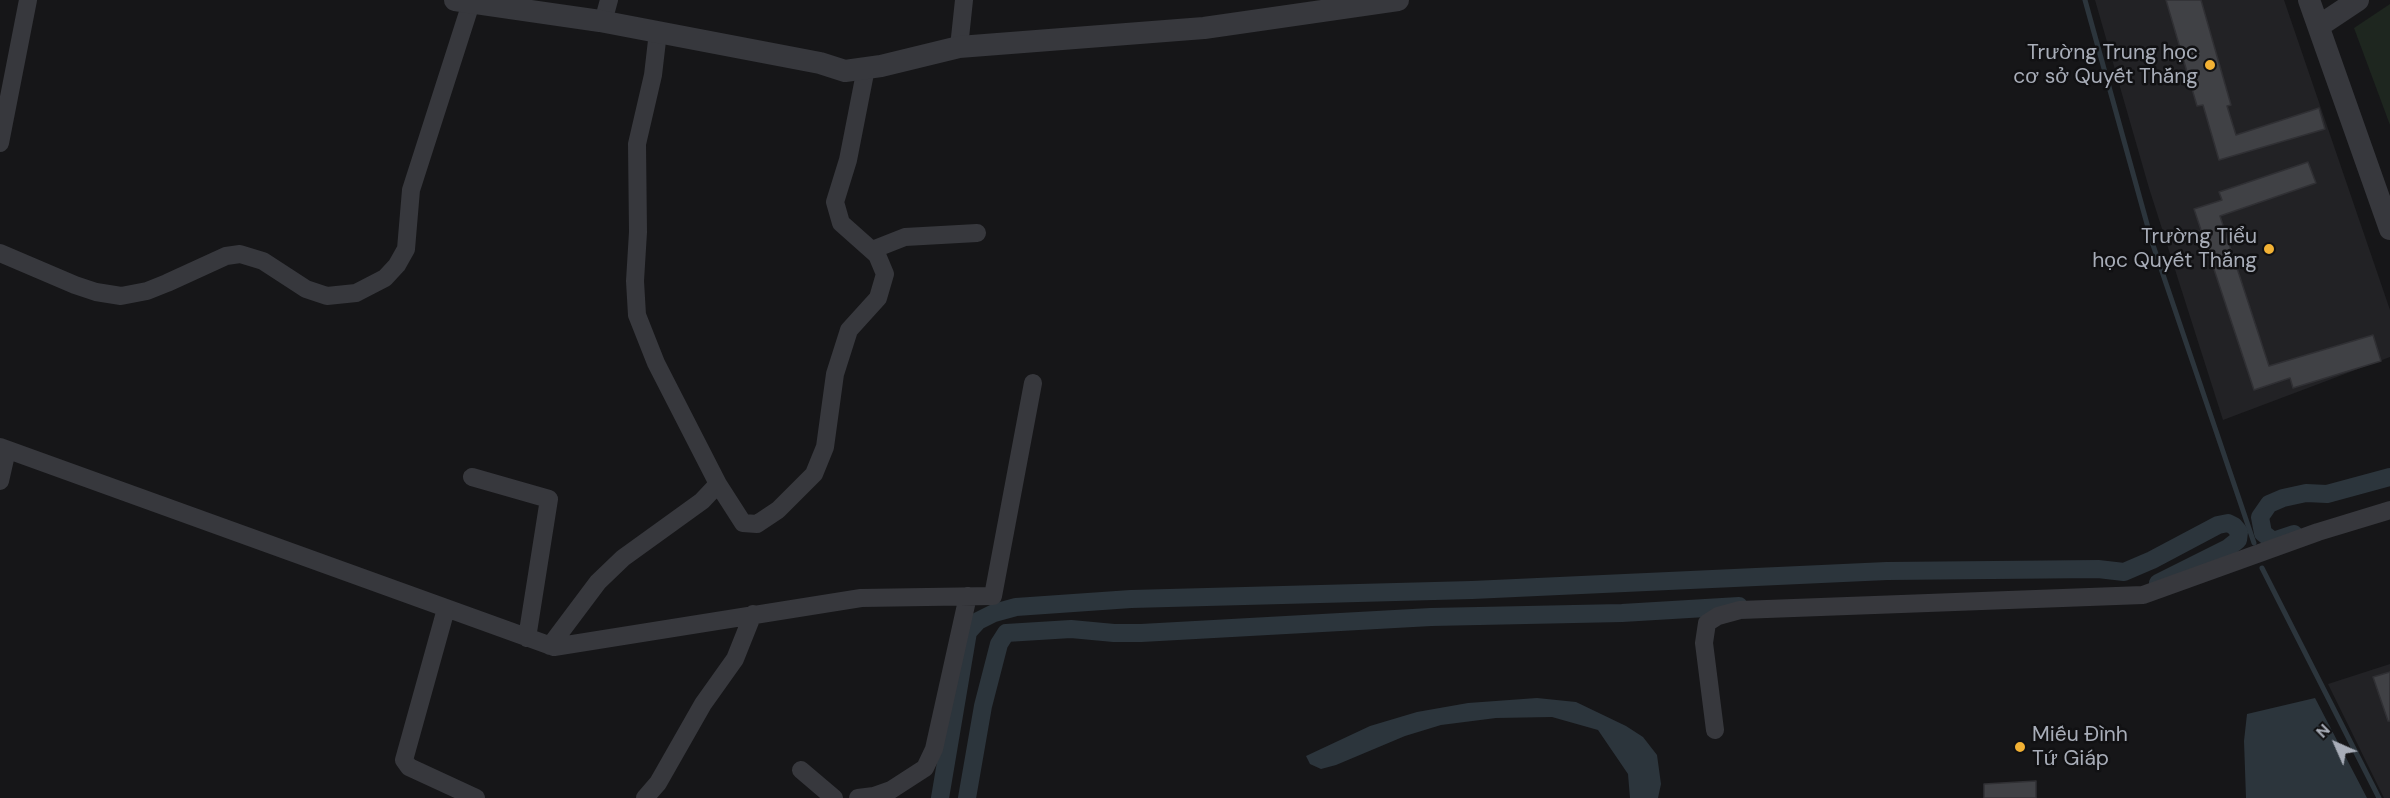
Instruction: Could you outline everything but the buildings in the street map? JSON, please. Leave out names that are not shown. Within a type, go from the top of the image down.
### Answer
[{"type":"street","points":[[0,143],[7,73],[28,0]]},
{"type":"street","points":[[959,47],[964,0]]},
{"type":"street","points":[[0,253],[75,285],[96,292],[121,296],[167,283],[226,256],[240,254],[263,261],[306,289],[327,296],[357,293],[385,278],[397,265],[406,249],[411,190],[466,1],[606,11],[658,32],[820,63],[845,71],[959,47],[1204,28],[1398,0]]},
{"type":"street","points":[[2310,0],[2390,230]]},
{"type":"street","points":[[2319,26],[2358,0]]},
{"type":"street","points":[[658,32],[653,75],[637,144],[638,232],[635,281],[637,315],[656,363],[718,484],[743,523],[757,524],[778,510],[814,474],[825,447],[835,374],[849,330],[878,298],[885,274],[877,255],[841,223],[835,202],[848,160],[866,68]]},
{"type":"street","points":[[872,250],[905,237],[976,233]]},
{"type":"street","points":[[0,481],[3,449],[554,647],[861,598],[993,596],[1033,383]]},
{"type":"street","points":[[472,477],[549,499],[527,638]]},
{"type":"street","points":[[550,646],[598,582],[623,558],[702,501],[718,484]]},
{"type":"street","points":[[1714,730],[1704,643],[1707,623],[1718,616],[1740,610],[2144,596],[2318,531],[2390,510]]},
{"type":"street","points":[[858,798],[874,796],[891,790],[925,768],[934,749],[968,596]]},
{"type":"street","points":[[446,609],[404,760],[409,767],[476,798]]},
{"type":"street","points":[[645,798],[658,783],[700,710],[735,659],[753,615]]},
{"type":"street","points":[[801,770],[812,791],[834,798]]},
{"type":"shaded area","points":[[2095,0],[2284,0],[2390,310],[2390,357],[2223,420],[2149,188]]},
{"type":"shaded area","points":[[2390,4],[2390,125],[2354,28]]},
{"type":"shaded area","points":[[2390,664],[2390,798],[2384,798],[2328,684]]},
{"type":"shaded area","points":[[1537,698],[1576,702],[1626,726],[1643,737],[1657,755],[1661,784],[1658,798],[1630,798],[1628,774],[1598,730],[1552,717],[1496,718],[1441,725],[1405,736],[1321,769],[1310,764],[1306,756],[1370,726],[1417,712],[1468,703]]},
{"type":"shaded area","points":[[2315,698],[2367,798],[2246,798],[2244,741],[2247,714]]},
{"type":"waterway","points":[[2085,0],[2152,242],[2254,543]]},
{"type":"waterway","points":[[2294,534],[2273,541],[2263,533],[2260,517],[2269,504],[2306,493],[2327,494],[2390,477]]},
{"type":"waterway","points":[[940,798],[968,632],[978,621],[994,613],[1016,607],[1131,599],[1472,590],[1887,571],[2098,569],[2124,572],[2218,525],[2228,523],[2239,532],[2238,540],[2228,548],[2158,583]]},
{"type":"waterway","points":[[2262,568],[2379,798]]},
{"type":"waterway","points":[[967,798],[983,706],[999,644],[1006,633],[1071,629],[1141,633],[1431,617],[1622,613],[1739,606]]},
{"type":"place","name":"Trường Trung học cơ sở Quyết Thắng","points":[[2210,65]]},
{"type":"place","name":"Trường Tiểu học Quyết Thắng","points":[[2269,249]]},
{"type":"place","name":"Miếu Đình Tứ Giáp","points":[[2020,747]]}]
